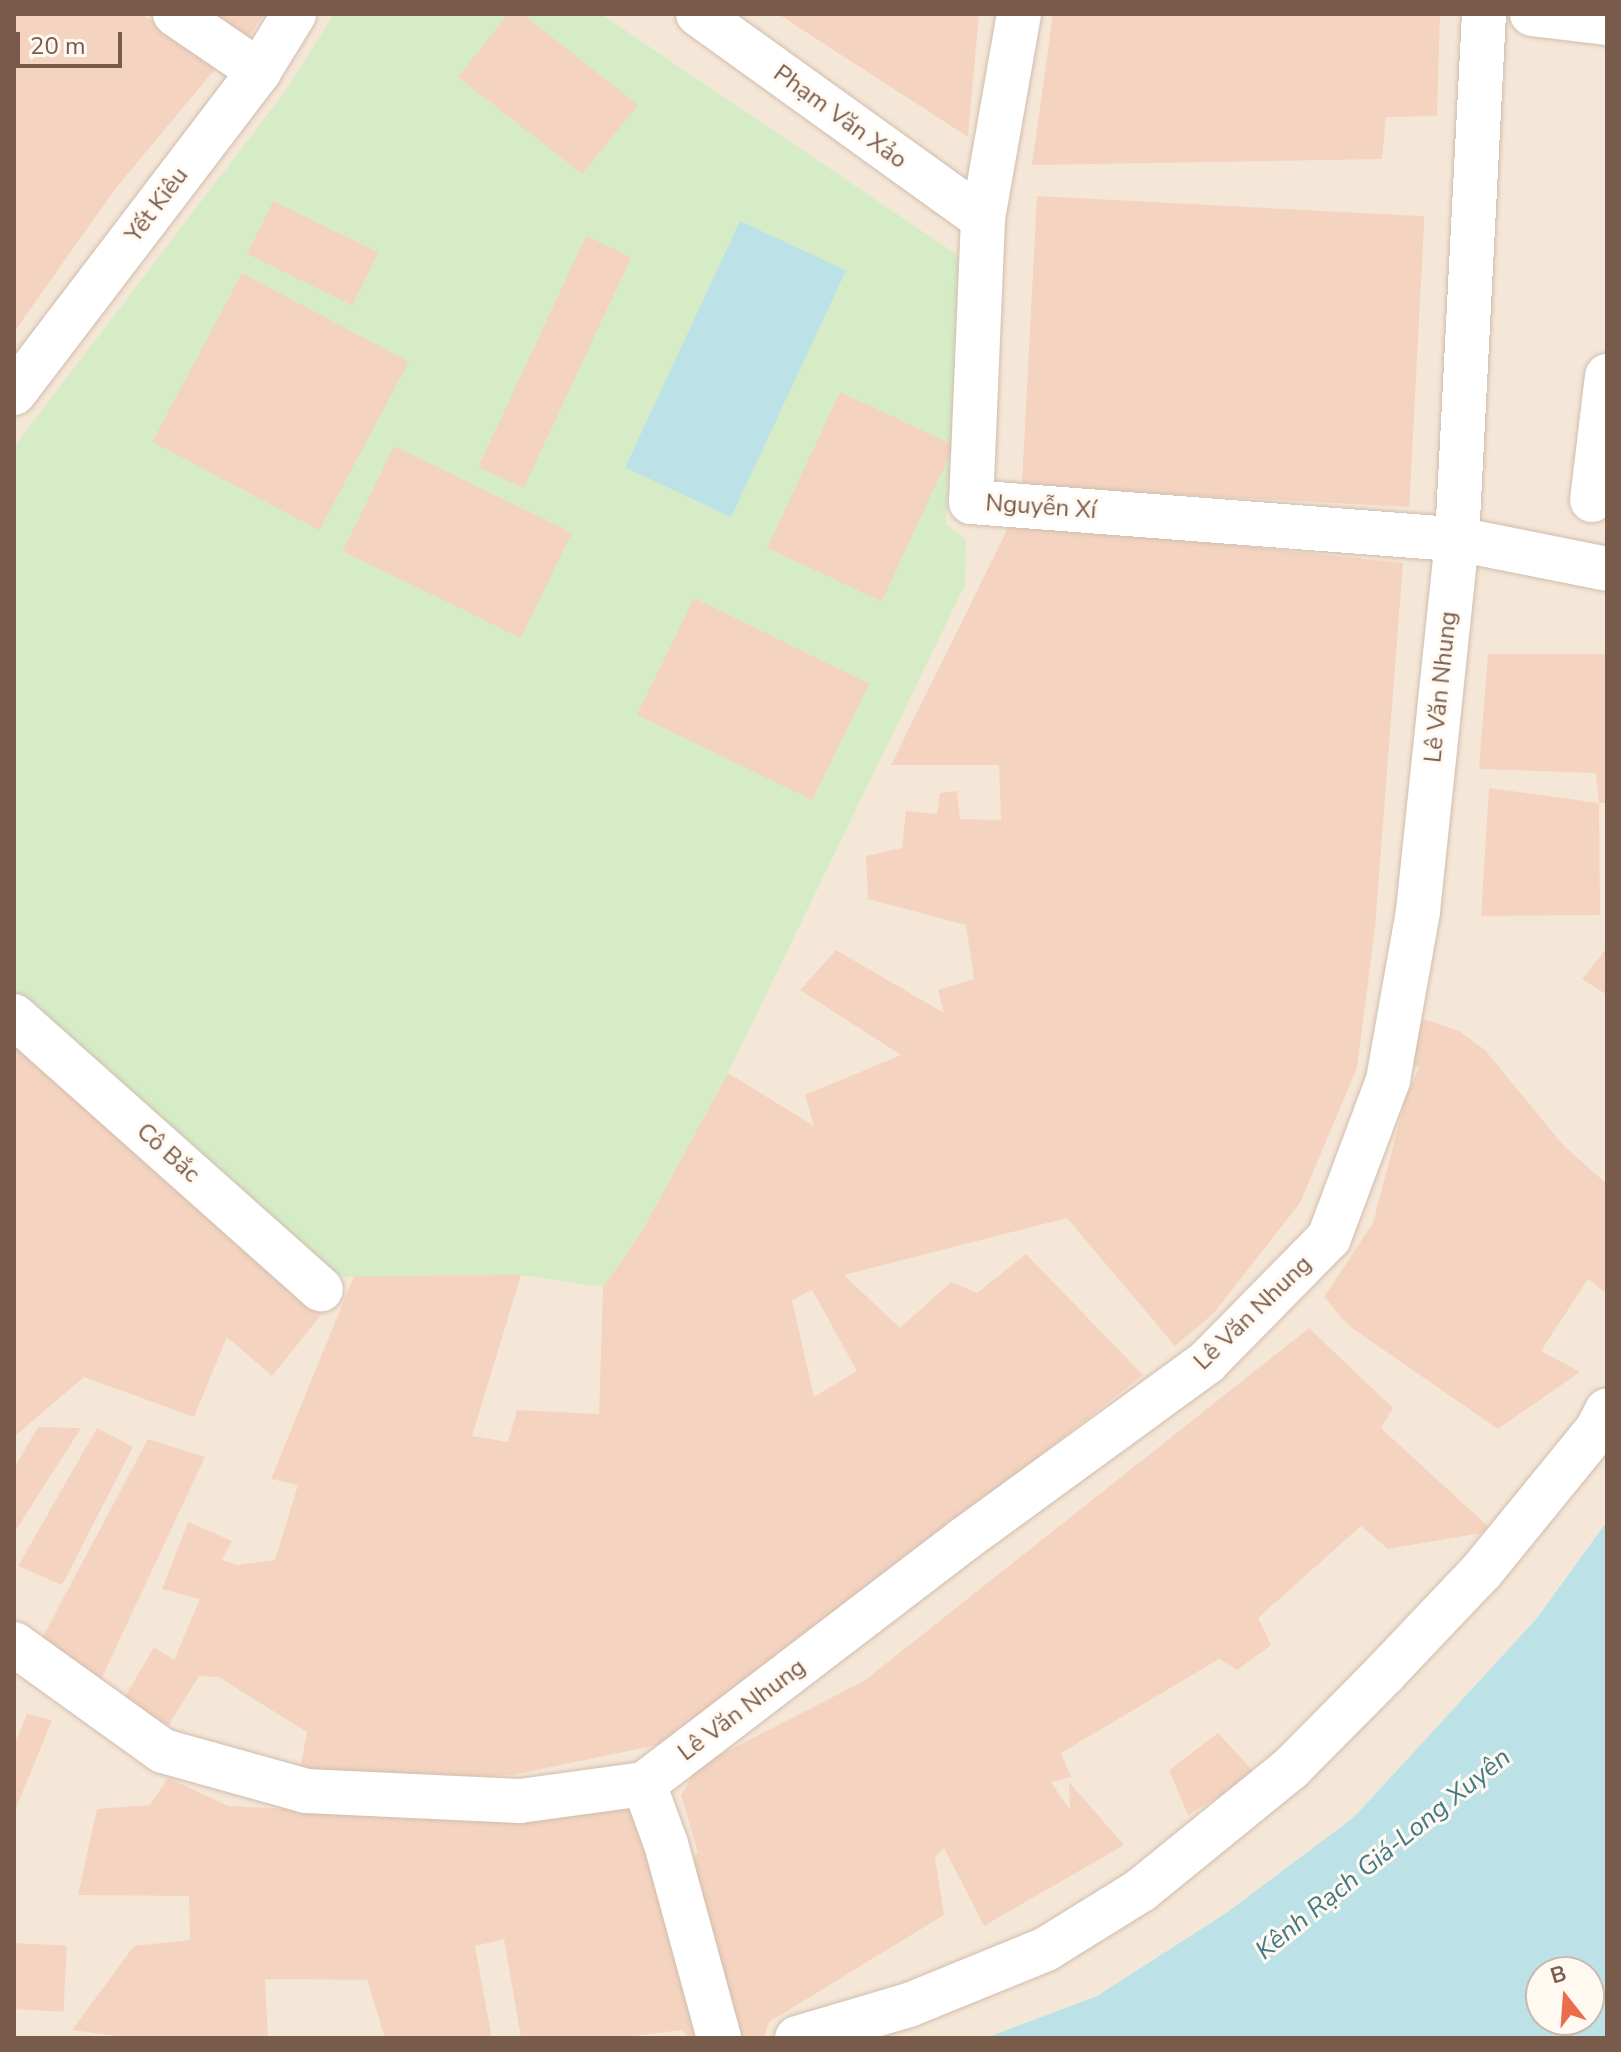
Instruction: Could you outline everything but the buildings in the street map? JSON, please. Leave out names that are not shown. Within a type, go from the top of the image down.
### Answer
[{"type":"street","points":[[175,14],[259,71]]},
{"type":"street","name":"Yết Kiêu","points":[[14,393],[259,71],[294,14]]},
{"type":"street","name":"Phạm Văn Xảo","points":[[698,14],[983,219]]},
{"type":"street","name":"Nguyễn Xí","points":[[1019,14],[983,219],[971,502],[1457,539]]},
{"type":"street","name":"Lê Văn Nhung","points":[[14,1644],[163,1751],[306,1791],[520,1801],[644,1784],[963,1540],[1207,1362],[1329,1238],[1388,1080],[1418,911],[1457,539],[1484,14]]},
{"type":"street","points":[[1532,14],[1607,23]]},
{"type":"street","points":[[1592,500],[1607,376]]},
{"type":"street","points":[[1457,539],[1607,569]]},
{"type":"street","name":"Cô Bắc","points":[[14,1016],[321,1290]]},
{"type":"street","points":[[797,2038],[909,2005],[1046,1949],[1141,1890],[1290,1769],[1385,1673],[1481,1572],[1597,1430],[1607,1410]]},
{"type":"street","points":[[644,1784],[666,1844],[719,2038]]},
{"type":"shaded area","points":[[14,14],[1607,14],[1607,1521],[1537,1618],[1354,1817],[1226,1913],[1097,1996],[985,2038],[14,2038]]},
{"type":"green space","points":[[334,14],[601,14],[962,258],[946,524],[966,540],[965,585],[728,1073],[642,1231],[603,1287],[521,1275],[321,1277],[14,1003],[14,447],[286,90]]},
{"type":"water","points":[[740,221],[846,270],[731,517],[625,468]]},
{"type":"water","name":"Kênh Rạch Giá-Long Xuyên","points":[[1607,1521],[1607,2038],[985,2038],[1097,1996],[1226,1913],[1354,1817],[1537,1618]]}]
